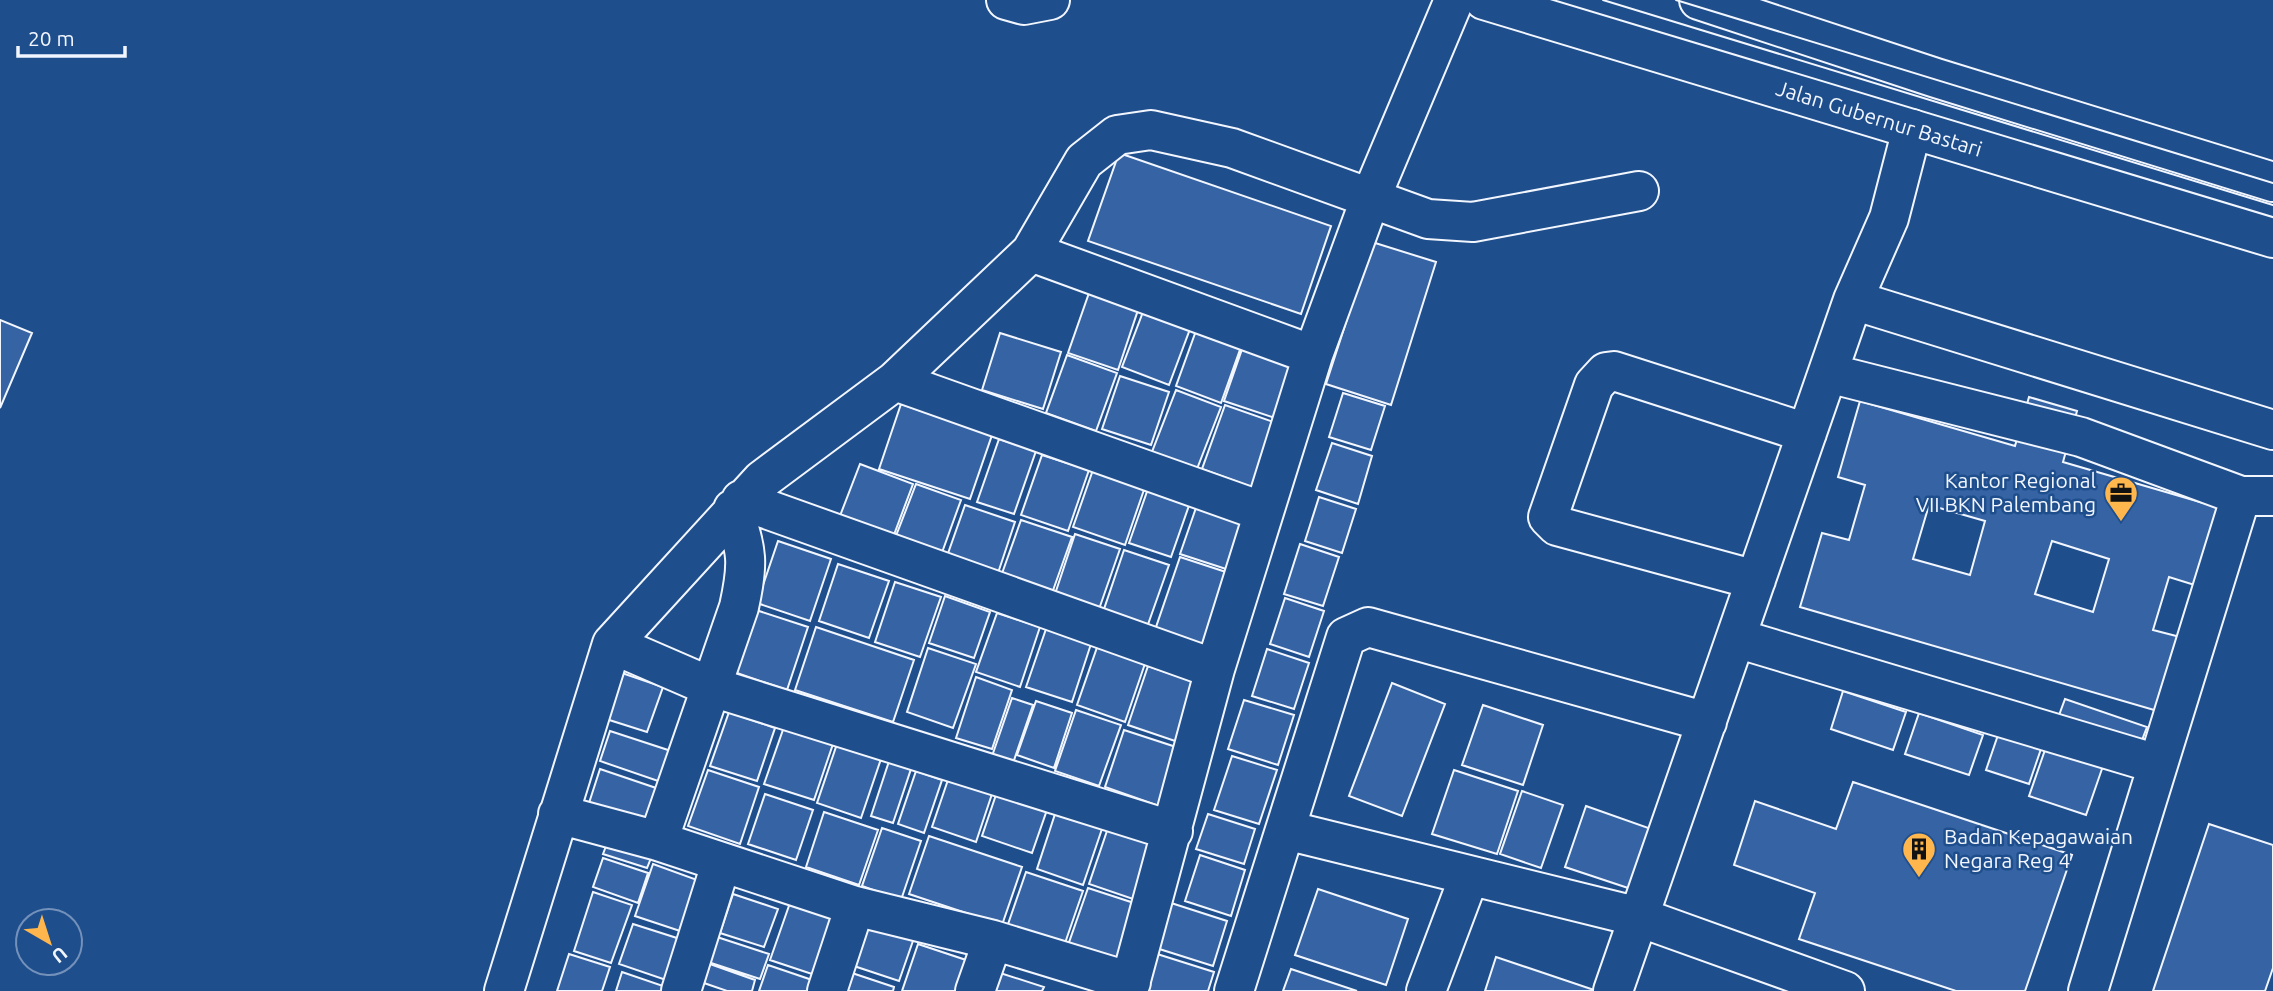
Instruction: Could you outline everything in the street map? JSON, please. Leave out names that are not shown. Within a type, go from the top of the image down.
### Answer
[{"type":"main road","points":[[1006,0],[1024,5],[1050,0]]},
{"type":"main road","points":[[558,814],[658,841],[855,906],[993,940],[1130,987],[1215,669],[1313,355],[1371,197],[1454,0]]},
{"type":"main road","name":"Jalan Gubernur Bastari","points":[[1484,0],[2273,239]]},
{"type":"main road","points":[[1699,0],[1936,78],[2273,182]]},
{"type":"main road","points":[[1613,991],[1853,300],[1889,218],[1916,130],[1936,78]]},
{"type":"main road","points":[[504,991],[612,643],[762,480],[895,381],[1031,252],[1084,161],[1117,135],[1151,130],[1232,148],[1428,219],[1473,222],[1639,191]]},
{"type":"main road","points":[[1031,252],[1313,355]]},
{"type":"main road","points":[[1853,300],[2273,430]]},
{"type":"main road","points":[[1756,580],[1557,526],[1548,517],[1594,385],[1606,372],[1614,371],[1807,433]]},
{"type":"main road","points":[[1828,373],[2081,437],[2257,496],[2157,764],[2088,991]]},
{"type":"main road","points":[[895,381],[1264,512]]},
{"type":"main road","points":[[737,505],[1215,669]]},
{"type":"main road","points":[[658,841],[709,686],[739,607],[747,569],[737,505]]},
{"type":"main road","points":[[1234,991],[1346,637],[1355,630],[1368,627],[1707,722]]},
{"type":"main road","points":[[1736,638],[2157,764]]},
{"type":"main road","points":[[612,643],[709,686],[1173,831]]},
{"type":"main road","points":[[1286,830],[1639,917],[1845,991]]},
{"type":"main road","points":[[681,991],[722,864]]},
{"type":"main road","points":[[1426,991],[1469,877]]},
{"type":"main road","points":[[827,991],[855,906]]},
{"type":"main road","points":[[975,991],[993,940]]},
{"type":"building","points":[[1119,153],[1331,226],[1301,314],[1088,241]]},
{"type":"building","points":[[1372,242],[1436,262],[1391,405],[1326,384]]},
{"type":"building","points":[[1089,293],[1138,310],[1118,370],[1068,353]]},
{"type":"building","points":[[1143,312],[1190,329],[1169,385],[1122,367]]},
{"type":"building","points":[[0,320],[32,333],[0,408]]},
{"type":"building","points":[[1197,328],[1242,344],[1221,403],[1176,386]]},
{"type":"building","points":[[1000,333],[1061,352],[1043,409],[982,390]]},
{"type":"building","points":[[1247,335],[1303,354],[1281,420],[1224,401]]},
{"type":"building","points":[[1067,355],[1117,373],[1096,431],[1046,413]]},
{"type":"building","points":[[1120,376],[1169,392],[1151,445],[1102,429]]},
{"type":"building","points":[[1176,390],[1221,407],[1195,474],[1150,457]]},
{"type":"building","points":[[1343,393],[1385,406],[1371,450],[1329,437]]},
{"type":"building","points":[[2029,397],[2077,411],[2063,462],[2224,509],[2201,587],[2169,577],[2153,630],[2184,638],[2161,712],[1800,607],[1822,533],[1849,540],[1865,485],[1838,477],[1860,401],[2015,446]],"holes":[[[1929,505],[1985,521],[1970,575],[1913,559]],[[2052,541],[2109,559],[2093,612],[2035,594]]]},
{"type":"building","points":[[901,404],[992,435],[970,499],[879,469]]},
{"type":"building","points":[[1225,405],[1279,424],[1254,488],[1202,469]]},
{"type":"building","points":[[999,439],[1036,451],[1014,514],[977,502]]},
{"type":"building","points":[[1332,443],[1372,456],[1358,504],[1316,490]]},
{"type":"building","points":[[1042,455],[1089,470],[1068,531],[1021,515]]},
{"type":"building","points":[[860,464],[913,484],[892,540],[838,521]]},
{"type":"building","points":[[1094,467],[1146,484],[1125,545],[1073,527]]},
{"type":"building","points":[[1150,483],[1192,497],[1171,557],[1129,543]]},
{"type":"building","points":[[916,484],[961,500],[940,558],[894,541]]},
{"type":"building","points":[[1319,497],[1356,509],[1342,553],[1305,541]]},
{"type":"building","points":[[1198,502],[1244,518],[1226,569],[1180,554]]},
{"type":"building","points":[[965,505],[1015,522],[997,576],[946,559]]},
{"type":"building","points":[[1021,520],[1072,537],[1051,596],[1000,579]]},
{"type":"building","points":[[1075,534],[1120,549],[1098,612],[1054,597]]},
{"type":"building","points":[[778,541],[831,559],[810,621],[757,603]]},
{"type":"building","points":[[1300,544],[1339,557],[1323,606],[1284,594]]},
{"type":"building","points":[[1124,550],[1169,565],[1146,630],[1102,615]]},
{"type":"building","points":[[1180,557],[1232,574],[1207,648],[1155,630]]},
{"type":"building","points":[[838,564],[889,581],[869,638],[819,621]]},
{"type":"building","points":[[895,582],[941,597],[920,657],[875,642]]},
{"type":"building","points":[[945,596],[990,612],[974,658],[929,643]]},
{"type":"building","points":[[1285,598],[1324,611],[1309,657],[1270,644]]},
{"type":"building","points":[[756,610],[808,627],[787,690],[734,672]]},
{"type":"building","points":[[997,613],[1040,627],[1020,687],[976,672]]},
{"type":"building","points":[[816,627],[914,660],[893,722],[795,690]]},
{"type":"building","points":[[1046,629],[1091,644],[1072,702],[1026,687]]},
{"type":"building","points":[[1101,636],[1149,652],[1125,722],[1077,705]]},
{"type":"building","points":[[928,648],[976,664],[953,728],[907,712]]},
{"type":"building","points":[[1267,649],[1309,663],[1294,709],[1252,696]]},
{"type":"building","points":[[1148,666],[1198,683],[1178,742],[1128,725]]},
{"type":"building","points":[[619,672],[663,687],[647,732],[603,718]]},
{"type":"building","points":[[976,677],[1012,690],[992,749],[956,738]]},
{"type":"building","points":[[1392,683],[1445,704],[1402,816],[1349,796]]},
{"type":"building","points":[[1843,691],[1906,712],[1893,750],[1831,729]]},
{"type":"building","points":[[1012,698],[1033,705],[1012,766],[991,759]]},
{"type":"building","points":[[2065,699],[2147,727],[2137,753],[2055,726]]},
{"type":"building","points":[[1244,700],[1294,715],[1278,765],[1228,749]]},
{"type":"building","points":[[1036,701],[1072,713],[1054,768],[1017,755]]},
{"type":"building","points":[[1483,705],[1543,725],[1523,785],[1462,765]]},
{"type":"building","points":[[1076,710],[1121,725],[1099,786],[1055,771]]},
{"type":"building","points":[[729,712],[775,728],[757,781],[710,766]]},
{"type":"building","points":[[1919,713],[1983,735],[1969,775],[1905,754]]},
{"type":"building","points":[[785,724],[834,741],[814,800],[764,784]]},
{"type":"building","points":[[1124,730],[1179,748],[1159,806],[1105,787]]},
{"type":"building","points":[[610,731],[671,751],[661,782],[600,761]]},
{"type":"building","points":[[1998,735],[2041,749],[2029,784],[1986,770]]},
{"type":"building","points":[[839,738],[883,753],[861,818],[817,803]]},
{"type":"building","points":[[2046,747],[2103,766],[2086,815],[2029,796]]},
{"type":"building","points":[[893,749],[915,757],[893,823],[871,816]]},
{"type":"building","points":[[1232,756],[1277,770],[1259,824],[1214,810]]},
{"type":"building","points":[[600,769],[659,789],[648,823],[589,803]]},
{"type":"building","points":[[708,770],[759,787],[740,844],[688,826]]},
{"type":"building","points":[[1454,770],[1518,791],[1497,854],[1432,834]]},
{"type":"building","points":[[916,771],[942,780],[924,833],[898,824]]},
{"type":"building","points":[[950,774],[994,788],[976,842],[932,827]]},
{"type":"building","name":"Badan Kepagawaian Negara Reg 4","points":[[1853,782],[2072,855],[2025,991],[1956,991],[1799,939],[1815,893],[1734,865],[1755,801],[1836,829]]},
{"type":"building","points":[[999,786],[1049,804],[1032,853],[982,836]]},
{"type":"building","points":[[1522,791],[1563,805],[1541,868],[1500,854]]},
{"type":"building","points":[[765,794],[813,810],[796,860],[748,844]]},
{"type":"building","points":[[1586,806],[1657,831],[1637,891],[1565,867]]},
{"type":"building","points":[[1056,811],[1103,826],[1083,885],[1037,869]]},
{"type":"building","points":[[824,812],[878,830],[859,885],[806,867]]},
{"type":"building","points":[[1208,814],[1255,829],[1244,864],[1196,849]]},
{"type":"building","points":[[2209,824],[2273,845],[2273,968],[2265,991],[2153,991]]},
{"type":"building","points":[[1109,825],[1154,840],[1133,899],[1089,884]]},
{"type":"building","points":[[882,828],[921,841],[901,900],[862,886]]},
{"type":"building","points":[[611,833],[655,848],[647,868],[603,854]]},
{"type":"building","points":[[929,836],[1022,867],[1002,925],[909,894]]},
{"type":"building","points":[[1200,855],[1245,870],[1231,916],[1185,901]]},
{"type":"building","points":[[603,858],[648,873],[638,903],[593,887]]},
{"type":"building","points":[[653,864],[700,881],[683,932],[635,916]]},
{"type":"building","points":[[1026,872],[1083,891],[1064,946],[1007,927]]},
{"type":"building","points":[[1088,888],[1137,904],[1115,968],[1066,951]]},
{"type":"building","points":[[1318,889],[1408,919],[1386,985],[1295,955]]},
{"type":"building","points":[[593,892],[632,905],[611,963],[574,951]]},
{"type":"building","points":[[733,894],[778,909],[764,947],[720,933]]},
{"type":"building","points":[[791,900],[835,914],[815,975],[770,960]]},
{"type":"building","points":[[1168,902],[1227,921],[1213,966],[1153,947]]},
{"type":"building","points":[[869,923],[914,938],[899,981],[854,966]]},
{"type":"building","points":[[633,924],[680,939],[666,980],[619,964]]},
{"type":"building","points":[[717,937],[769,954],[760,979],[708,962]]},
{"type":"building","points":[[918,944],[966,960],[955,991],[902,991]]},
{"type":"building","points":[[1154,953],[1214,972],[1208,991],[1141,991]]},
{"type":"building","points":[[569,954],[610,967],[602,991],[557,991]]},
{"type":"building","points":[[1496,957],[1597,991],[1485,991]]},
{"type":"building","points":[[710,964],[755,980],[752,991],[727,991],[704,983]]},
{"type":"building","points":[[768,965],[815,981],[812,991],[759,991]]},
{"type":"building","points":[[1291,969],[1357,991],[1283,991]]},
{"type":"building","points":[[622,972],[666,987],[664,991],[616,991]]},
{"type":"building","points":[[997,972],[1044,987],[1042,991],[990,991]]},
{"type":"building","points":[[852,973],[894,987],[893,991],[845,991]]},
{"type":"tram line","points":[[1603,0],[2273,205]]},
{"type":"tram line","points":[[1676,0],[2273,183]]},
{"type":"place","name":"Kantor Regional VII BKN Palembang","points":[[2121,523]]},
{"type":"place","name":"Badan Kepagawaian Negara Reg 4","points":[[1919,879]]}]
